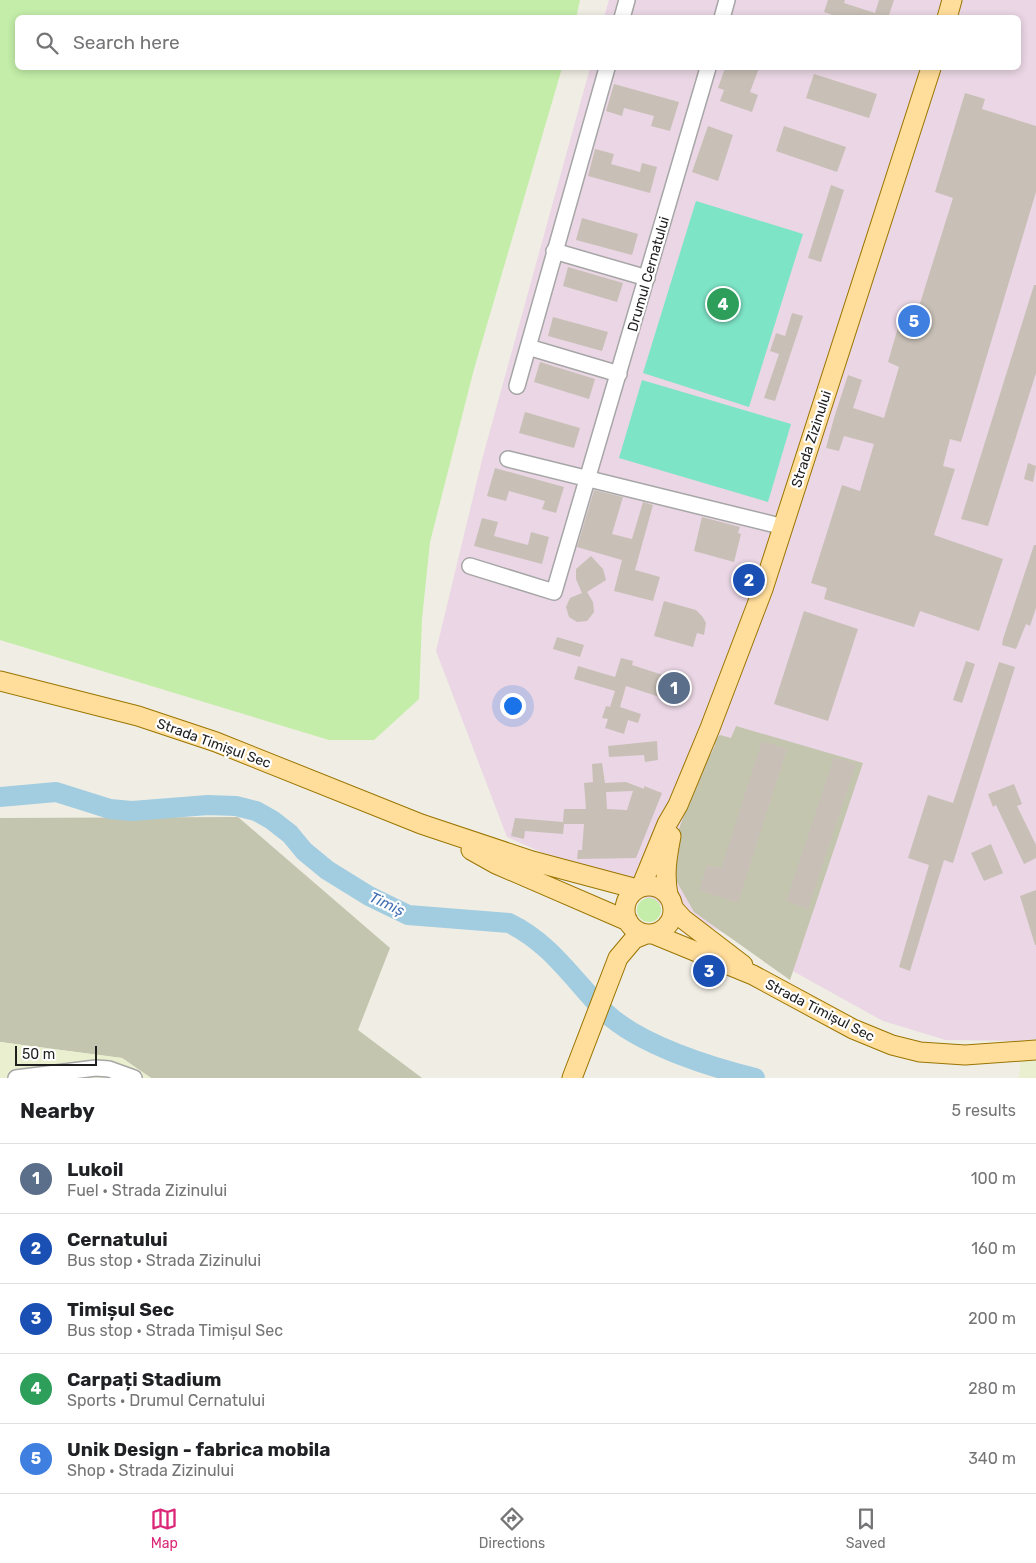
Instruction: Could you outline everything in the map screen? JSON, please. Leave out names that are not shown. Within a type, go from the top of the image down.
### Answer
[{"type":"main road","points":[[948,15],[952,0]]},
{"type":"main road","name":"Strada Zizinului","points":[[639,888],[666,824],[678,805],[731,676],[784,526],[931,70]]},
{"type":"main road","name":"Strada Timișul Sec","points":[[0,681],[138,716],[216,742],[421,824],[550,867],[639,888]]},
{"type":"main road","name":"Strada Zizinului","points":[[671,901],[665,879],[666,865],[678,805]]},
{"type":"main road","name":"Strada Timișul Sec","points":[[421,824],[496,864],[639,928],[753,974],[853,1029],[892,1045],[920,1052],[954,1055],[1036,1050]]},
{"type":"main road","points":[[656,887],[671,901],[670,922],[660,932],[639,928],[625,911],[627,901],[639,888],[656,887]]},
{"type":"main road","name":"Strada Timișul Sec","points":[[671,901],[683,919],[733,956],[753,974]]},
{"type":"main road","points":[[572,1078],[617,960],[634,939],[639,928]]},
{"type":"street","points":[[623,15],[627,0]]},
{"type":"street","points":[[723,15],[727,0]]},
{"type":"street","points":[[517,386],[606,70]]},
{"type":"street","name":"Drumul Cernatului","points":[[470,566],[554,592],[648,278],[707,70]]},
{"type":"street","points":[[554,250],[648,278]]},
{"type":"street","points":[[528,347],[619,374]]},
{"type":"street","points":[[508,459],[587,480],[784,526]]},
{"type":"street","points":[[16,1078],[96,1068],[121,1072],[134,1078]]},
{"type":"shaded area","points":[[609,0],[1036,0],[1036,1039],[1022,1041],[946,1040],[883,1021],[724,933],[507,837],[436,651],[483,456],[589,70],[1021,70],[1021,15],[605,15]]},
{"type":"shaded area","points":[[736,726],[863,763],[790,980],[694,912],[673,875],[669,856],[707,753],[711,754],[715,745],[711,742],[720,735],[731,738]]},
{"type":"shaded area","points":[[238,817],[390,948],[358,1030],[422,1078],[151,1078],[122,1058],[0,1042],[0,818]]},
{"type":"shaded area","points":[[1036,1039],[1036,1078],[1019,1078],[1022,1041]]},
{"type":"shaded area","points":[[0,1042],[122,1058],[151,1078],[0,1078]]},
{"type":"green space","points":[[0,0],[580,0],[577,15],[15,15],[15,70],[561,70],[474,369],[430,542],[422,619],[419,699],[374,740],[329,740],[0,640]]},
{"type":"green space","points":[[696,201],[803,234],[749,407],[643,373]]},
{"type":"green space","points":[[642,380],[791,424],[768,502],[619,458]]},
{"type":"green space","points":[[649,898],[658,901],[661,910],[658,919],[649,922],[640,919],[637,910],[640,901]]},
{"type":"building","points":[[828,0],[845,0],[844,3],[875,13],[879,0],[894,0],[889,15],[832,15],[824,12]]},
{"type":"building","points":[[724,70],[758,70],[750,92],[758,95],[752,112],[720,101],[724,90],[718,88]]},
{"type":"building","points":[[814,74],[877,94],[869,118],[806,98]]},
{"type":"building","points":[[614,84],[679,102],[670,131],[651,126],[654,116],[624,108],[622,116],[606,111]]},
{"type":"building","points":[[965,93],[985,99],[982,109],[1036,126],[1036,192],[961,442],[950,439],[943,466],[955,469],[934,535],[1003,559],[979,631],[920,611],[914,627],[824,599],[827,588],[811,583],[842,485],[860,491],[874,444],[844,436],[839,451],[826,448],[834,418],[848,375],[862,380],[853,408],[884,418],[899,367],[888,362],[903,310],[917,313],[953,198],[935,192]]},
{"type":"building","points":[[708,126],[733,135],[718,181],[692,172]]},
{"type":"building","points":[[784,126],[846,147],[837,172],[776,151]]},
{"type":"building","points":[[595,149],[614,154],[611,164],[640,172],[642,163],[657,167],[650,193],[588,176]]},
{"type":"building","points":[[831,185],[844,190],[821,262],[808,258]]},
{"type":"building","points":[[582,218],[638,234],[632,255],[576,240]]},
{"type":"building","points":[[568,267],[623,283],[617,302],[563,286]]},
{"type":"building","points":[[1034,285],[1036,285],[1036,373],[988,526],[961,519]]},
{"type":"building","points":[[792,313],[803,316],[775,401],[764,398],[779,354],[770,351],[776,333],[785,336]]},
{"type":"building","points":[[553,317],[608,332],[602,351],[548,336]]},
{"type":"building","points":[[540,362],[595,379],[589,399],[534,382]]},
{"type":"building","points":[[525,412],[580,428],[574,448],[519,433]]},
{"type":"building","points":[[1028,463],[1036,466],[1033,482],[1024,479]]},
{"type":"building","points":[[495,468],[564,487],[556,513],[542,509],[545,501],[509,491],[506,501],[487,496]]},
{"type":"building","points":[[594,490],[623,497],[612,534],[632,539],[643,502],[653,505],[635,570],[660,577],[653,601],[614,591],[622,560],[577,547]]},
{"type":"building","points":[[702,517],[740,527],[738,533],[741,534],[734,562],[694,551]]},
{"type":"building","points":[[482,518],[498,522],[494,536],[528,545],[531,532],[549,537],[542,564],[474,546]]},
{"type":"building","points":[[1034,545],[1036,545],[1036,608],[1030,626],[1026,624],[1016,649],[1002,645],[1003,639]]},
{"type":"building","points":[[591,556],[603,569],[606,580],[587,592],[593,602],[594,612],[587,621],[577,622],[569,617],[566,607],[570,598],[582,593],[576,579],[576,569]]},
{"type":"building","points":[[664,601],[696,610],[702,616],[706,623],[704,635],[697,633],[693,647],[654,636]]},
{"type":"building","points":[[804,611],[858,629],[828,721],[774,704]]},
{"type":"building","points":[[557,637],[584,645],[580,657],[553,649]]},
{"type":"building","points":[[621,658],[633,661],[632,665],[666,676],[667,672],[682,677],[675,702],[626,686],[620,707],[641,714],[638,723],[628,720],[624,734],[605,728],[608,719],[602,718],[606,706],[610,707],[615,691],[574,679],[578,666],[615,677]]},
{"type":"building","points":[[966,661],[975,664],[962,703],[953,700]]},
{"type":"building","points":[[999,662],[1015,667],[953,863],[944,860],[910,971],[899,967],[929,865],[908,858],[928,795],[953,803]]},
{"type":"building","points":[[657,741],[658,760],[645,762],[644,755],[609,757],[608,746]]},
{"type":"building","points":[[762,741],[787,749],[738,903],[699,890],[707,865],[721,868]]},
{"type":"building","points":[[834,757],[856,764],[808,909],[786,901]]},
{"type":"building","points":[[602,763],[605,783],[626,782],[662,793],[636,858],[577,859],[578,850],[582,850],[584,824],[564,824],[563,834],[525,831],[524,839],[511,836],[515,818],[563,822],[564,809],[586,809],[584,783],[593,782],[592,764]],"holes":[[[633,791],[627,810],[607,809],[606,792]]]},
{"type":"building","points":[[1014,784],[1022,804],[1017,806],[1036,845],[1036,858],[1024,864],[996,805],[993,807],[988,794]]},
{"type":"building","points":[[991,844],[1003,873],[984,881],[971,853]]},
{"type":"building","points":[[1036,890],[1036,945],[1035,945],[1020,896]]},
{"type":"waterway","name":"Timiș","points":[[0,797],[56,792],[110,809],[132,811],[208,805],[236,806],[256,811],[272,820],[290,834],[304,851],[327,870],[369,896],[408,915],[509,923],[524,931],[550,952],[594,1001],[620,1025],[656,1045],[676,1053],[718,1068],[755,1078]]},
{"type":"place","name":"Carpați Stadium","points":[[723,304]]},
{"type":"place","name":"Unik Design - fabrica mobila","points":[[914,321]]},
{"type":"place","name":"Cernatului","points":[[749,580]]},
{"type":"place","name":"Lukoil","points":[[674,688]]},
{"type":"place","name":"Timișul Sec","points":[[709,971]]}]
